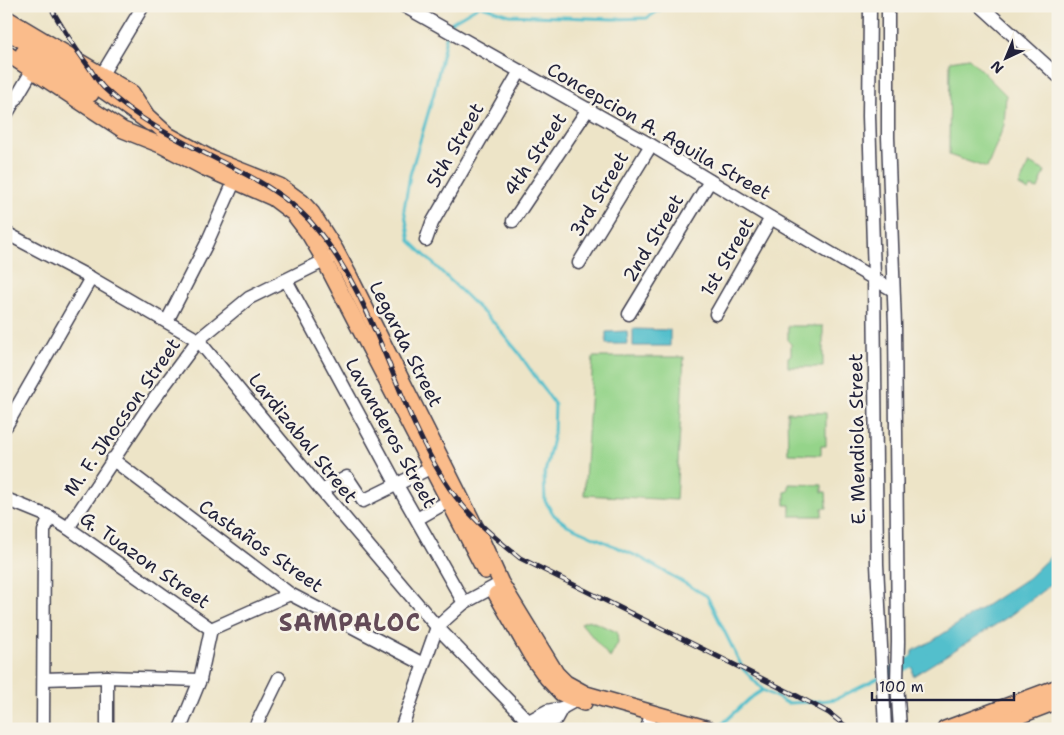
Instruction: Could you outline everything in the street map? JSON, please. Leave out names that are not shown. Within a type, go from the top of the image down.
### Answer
[{"type":"main road","name":"Legarda Street","points":[[6,18],[68,54],[99,87],[132,93],[165,140],[234,182],[272,198],[293,213],[313,240],[331,258],[476,528],[497,585],[532,657],[547,678],[557,691],[582,697],[603,710],[649,721],[672,729]]},
{"type":"main road","points":[[6,31],[99,87],[165,140]]},
{"type":"main road","points":[[6,44],[70,80],[99,87]]},
{"type":"main road","name":"Legarda Street","points":[[6,53],[123,130],[165,140],[258,176],[291,192],[302,202],[312,213],[331,258],[447,502],[478,557],[497,585]]},
{"type":"main road","points":[[945,729],[1058,687]]},
{"type":"main road","points":[[985,729],[1058,702]]},
{"type":"main road","name":"Legarda Street","points":[[649,721],[709,729]]},
{"type":"street","points":[[99,87],[143,6]]},
{"type":"street","name":"Concepcion A. Aguila Street","points":[[404,6],[651,145],[894,290]]},
{"type":"street","name":"E. Mendiola Street","points":[[870,6],[869,116],[874,277],[877,564],[885,729]]},
{"type":"street","name":"E. Mendiola Street","points":[[888,6],[888,117],[895,343],[897,682],[900,729]]},
{"type":"street","points":[[981,6],[1058,76]]},
{"type":"street","points":[[6,115],[32,71]]},
{"type":"street","name":"5th Street","points":[[426,240],[432,223],[520,71]]},
{"type":"street","name":"4th Street","points":[[513,221],[588,109]]},
{"type":"street","points":[[869,116],[888,117]]},
{"type":"street","name":"3rd Street","points":[[579,263],[651,145]]},
{"type":"street","points":[[871,149],[889,149]]},
{"type":"street","name":"2nd Street","points":[[629,314],[710,181]]},
{"type":"street","points":[[167,320],[206,245],[234,182]]},
{"type":"street","name":"1st Street","points":[[716,314],[771,218]]},
{"type":"street","name":"Lardizabal Street","points":[[6,233],[167,320],[198,340],[322,491],[437,626],[533,725]]},
{"type":"street","name":"M. F. Jhocson Street","points":[[68,528],[149,406],[198,340],[250,298],[331,258]]},
{"type":"street","points":[[6,426],[91,278]]},
{"type":"street","name":"Lavanderos Street","points":[[286,280],[397,485],[464,603]]},
{"type":"street","name":"Castaños Street","points":[[112,460],[290,594],[423,664]]},
{"type":"street","points":[[322,491],[347,477],[364,501],[432,467]]},
{"type":"street","name":"G. Tuazon Street","points":[[6,499],[50,517],[68,528],[211,629],[290,594]]},
{"type":"street","points":[[417,519],[447,502]]},
{"type":"street","points":[[42,729],[44,531],[50,517]]},
{"type":"street","points":[[401,729],[437,626],[464,603],[497,585]]},
{"type":"street","points":[[180,729],[200,680],[211,629]]},
{"type":"street","points":[[44,678],[107,677],[200,680]]},
{"type":"street","points":[[107,677],[107,729]]},
{"type":"street","points":[[254,729],[279,678]]},
{"type":"street","points":[[514,729],[533,725],[547,711],[562,708],[582,697]]},
{"type":"green space","points":[[969,58],[1006,95],[1004,125],[987,168],[949,155],[950,61]]},
{"type":"green space","points":[[1029,163],[1045,171],[1038,189],[1031,187],[1029,191],[1019,186]]},
{"type":"green space","points":[[788,326],[823,326],[823,367],[788,367],[791,344],[788,341]]},
{"type":"green space","points":[[593,357],[684,357],[676,500],[584,495]]},
{"type":"green space","points":[[787,412],[826,413],[826,446],[821,446],[821,455],[788,454]]},
{"type":"green space","points":[[789,484],[822,485],[822,492],[826,492],[827,508],[822,508],[822,516],[790,516],[790,505],[785,505],[785,492],[789,491]]},
{"type":"green space","points":[[589,620],[617,632],[618,643],[610,658],[581,623]]},
{"type":"water","points":[[633,329],[670,330],[670,346],[633,346]]},
{"type":"water","points":[[627,331],[628,344],[606,344],[606,332]]},
{"type":"water","points":[[1058,549],[1058,579],[1008,617],[913,676],[912,651],[932,641],[1028,578]]},
{"type":"waterway","points":[[450,27],[452,22],[479,6]]},
{"type":"waterway","points":[[482,6],[509,15],[613,19],[647,18],[666,6]]},
{"type":"waterway","points":[[447,33],[434,93],[410,175],[404,209],[410,241],[496,325],[518,352],[555,405],[554,434],[544,477],[545,501],[554,515],[567,525],[641,558],[707,596],[743,669],[763,690],[787,703],[836,699],[879,678]]},
{"type":"waterway","points":[[886,675],[923,656]]},
{"type":"waterway","points":[[721,725],[749,699],[763,690]]},
{"type":"railway","points":[[50,6],[97,79],[118,100],[147,122],[271,189],[291,203],[309,220],[332,249],[351,281],[382,347],[410,415],[444,480],[460,502],[488,531],[520,558],[797,696],[829,713],[849,729]]},
{"type":"district","name":"SAMPALOC","points":[[350,623]]}]
